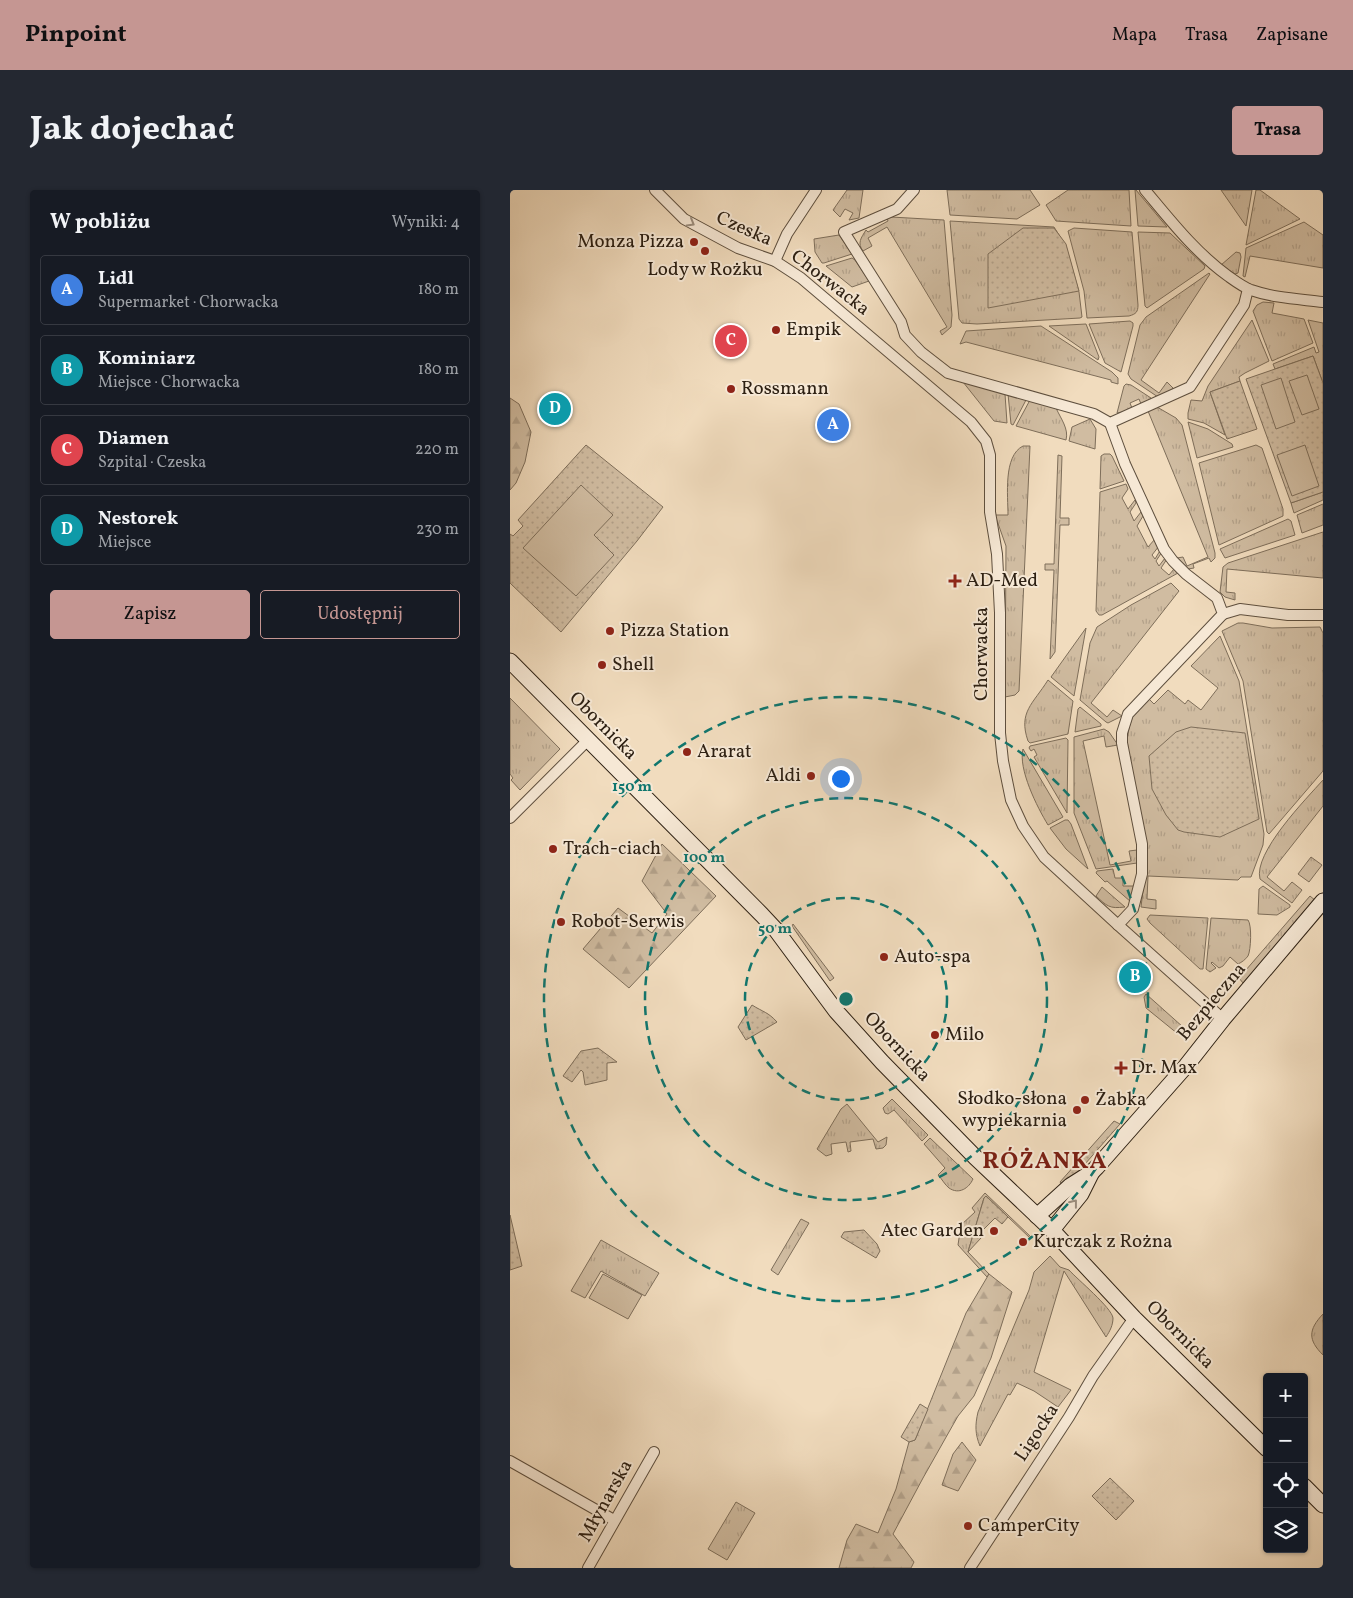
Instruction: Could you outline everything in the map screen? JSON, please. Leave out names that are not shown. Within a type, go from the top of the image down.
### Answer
[{"type":"main road","name":"Obornicka","points":[[510,661],[776,930],[836,1011],[882,1062],[980,1162],[1052,1230],[1134,1318],[1263,1445]]},
{"type":"main road","name":"Bezpieczna","points":[[1052,1230],[1081,1194],[1092,1172],[1186,1066],[1223,1019],[1323,901]]},
{"type":"main road","name":"Bezpieczna","points":[[1037,1216],[1070,1186],[1092,1172]]},
{"type":"main road","points":[[1308,1490],[1323,1505]]},
{"type":"street","name":"Czeska","points":[[655,190],[684,219],[738,248],[774,261]]},
{"type":"street","name":"Chorwacka","points":[[816,190],[787,234],[774,261],[801,278],[964,416],[986,441],[990,455],[990,512],[997,554],[1000,613],[1000,733],[1003,761],[1011,800],[1023,826],[1044,857],[1118,926],[1223,1019]]},
{"type":"street","points":[[914,190],[897,209],[844,232],[901,322],[905,335],[920,352],[948,373],[1094,414],[1110,423],[1125,464],[1164,549],[1186,574],[1217,598],[1223,614]]},
{"type":"street","points":[[1145,190],[1190,244],[1214,266],[1248,289],[1266,294],[1323,302]]},
{"type":"street","points":[[1110,423],[1190,387],[1244,304],[1248,289]]},
{"type":"street","points":[[1118,926],[1133,909],[1142,874],[1142,844],[1122,743],[1122,733],[1128,714],[1223,614],[1240,609],[1288,615],[1323,614]]},
{"type":"street","points":[[510,818],[588,740]]},
{"type":"street","name":"Ligocka","points":[[970,1568],[1069,1417],[1093,1376],[1134,1318]]},
{"type":"street","name":"Młynarska","points":[[588,1568],[654,1452]]},
{"type":"street","points":[[510,1461],[614,1520]]},
{"type":"green space","points":[[847,190],[863,190],[859,218],[849,220],[853,213],[845,209],[840,217],[833,210]]},
{"type":"green space","points":[[947,190],[1030,190],[1040,205],[1017,219],[950,215]]},
{"type":"green space","points":[[1068,190],[1129,190],[1131,226],[1056,221],[1046,205]]},
{"type":"green space","points":[[1136,190],[1167,227],[1138,226]]},
{"type":"green space","points":[[1221,190],[1252,190],[1246,226]]},
{"type":"green space","points":[[1256,190],[1260,190],[1300,219],[1246,245]]},
{"type":"green space","points":[[887,218],[944,220],[952,315],[951,327],[942,335],[940,331],[947,327],[887,227],[868,238],[872,246],[863,251],[861,248],[860,240],[866,230],[868,232],[888,221]]},
{"type":"green space","points":[[950,221],[1054,227],[1066,246],[1079,292],[1082,317],[977,324],[962,323],[959,319]]},
{"type":"green space","points":[[1304,222],[1323,235],[1323,268],[1250,256],[1245,277],[1243,276],[1246,248]]},
{"type":"green space","points":[[1023,228],[1054,228],[1066,244],[1079,291],[988,308],[988,254]]},
{"type":"green space","points":[[1074,228],[1132,232],[1138,305],[1135,313],[1129,316],[1087,318],[1084,291],[1068,231]]},
{"type":"green space","points":[[1138,232],[1170,233],[1205,266],[1204,269],[1147,308],[1145,306]]},
{"type":"green space","points":[[839,235],[852,254],[822,263],[815,252],[814,239]]},
{"type":"green space","points":[[1236,252],[1240,253],[1241,257],[1238,273],[1235,274],[1221,265]]},
{"type":"green space","points":[[852,258],[869,281],[852,287],[826,266]]},
{"type":"green space","points":[[1209,273],[1141,380],[1159,393],[1167,382],[1173,388],[1158,397],[1131,379],[1128,374],[1140,325],[1146,317]]},
{"type":"green space","points":[[1263,302],[1274,303],[1272,313],[1304,319],[1313,343],[1272,361],[1253,311],[1257,305]]},
{"type":"green space","points":[[1252,320],[1269,361],[1239,377],[1240,381],[1210,392],[1225,435],[1204,423],[1188,419],[1191,400],[1202,401],[1208,386]]},
{"type":"green space","points":[[1308,320],[1323,323],[1323,383],[1313,356],[1275,369],[1273,364],[1314,347],[1316,353],[1319,352]]},
{"type":"green space","points":[[1130,321],[1133,323],[1133,326],[1121,372],[1105,363],[1089,324]]},
{"type":"green space","points":[[1086,324],[1099,357],[1098,360],[1049,326]]},
{"type":"green space","points":[[1041,326],[1112,372],[1118,378],[1118,384],[1111,382],[1111,380],[966,342],[960,344],[966,331]]},
{"type":"green space","points":[[1313,356],[1323,383],[1323,492],[1291,503],[1246,379]]},
{"type":"green space","points":[[1307,375],[1319,409],[1302,415],[1289,381]]},
{"type":"green space","points":[[1281,378],[1295,422],[1276,429],[1261,385]]},
{"type":"green space","points":[[1240,381],[1257,429],[1227,439],[1210,392]]},
{"type":"green space","points":[[963,382],[1005,394],[1007,423],[994,421]]},
{"type":"green space","points":[[1126,384],[1131,385],[1151,398],[1151,400],[1141,404],[1139,399],[1130,403],[1132,408],[1117,413],[1124,386]]},
{"type":"green space","points":[[1008,394],[1026,400],[1013,425],[1011,424]]},
{"type":"green space","points":[[510,398],[519,404],[531,432],[525,462],[516,483],[510,490]]},
{"type":"green space","points":[[1030,400],[1056,408],[1065,428],[1066,440],[1016,426]]},
{"type":"green space","points":[[1157,407],[1176,418],[1182,425],[1215,553],[1215,558],[1211,562],[1209,558],[1193,564],[1194,568],[1188,569],[1177,558],[1183,557],[1187,566],[1208,557],[1148,411]]},
{"type":"green space","points":[[1090,419],[1096,429],[1095,449],[1069,441],[1072,427]]},
{"type":"green space","points":[[1188,422],[1208,429],[1232,444],[1233,447],[1197,458]]},
{"type":"green space","points":[[586,445],[663,507],[561,632],[510,583],[510,534],[513,536],[523,526],[518,520]]},
{"type":"green space","points":[[1256,445],[1262,448],[1283,509],[1283,516],[1219,545],[1199,463]]},
{"type":"green space","points":[[1305,445],[1319,486],[1292,496],[1277,455]]},
{"type":"green space","points":[[1023,446],[1030,446],[1019,691],[1015,695],[1005,697],[1006,546],[995,515],[1008,515],[1007,487],[1009,467],[1012,458]]},
{"type":"green space","points":[[1104,454],[1112,456],[1124,481],[1100,489],[1101,456]]},
{"type":"green space","points":[[1058,455],[1062,456],[1060,518],[1069,518],[1069,525],[1060,525],[1055,652],[1050,659],[1054,570],[1045,570],[1045,564],[1054,564]]},
{"type":"green space","points":[[1126,484],[1128,489],[1122,498],[1128,509],[1135,500],[1136,503],[1130,512],[1134,521],[1141,512],[1143,516],[1137,526],[1148,547],[1155,539],[1159,546],[1152,555],[1155,559],[1161,549],[1162,552],[1156,561],[1159,566],[1165,558],[1167,559],[1161,568],[1169,575],[1174,569],[1178,573],[1099,615],[1096,611],[1100,492]]},
{"type":"green space","points":[[581,485],[613,515],[594,535],[614,555],[576,596],[523,548]]},
{"type":"green space","points":[[1323,492],[1323,500],[1294,513],[1291,503]]},
{"type":"green space","points":[[1323,504],[1323,525],[1302,533],[1297,515]]},
{"type":"green space","points":[[1288,519],[1291,521],[1295,535],[1225,558],[1220,549]]},
{"type":"green space","points":[[1323,532],[1323,578],[1227,569],[1226,592],[1235,593],[1235,600],[1225,597],[1220,592],[1223,567],[1228,563]]},
{"type":"green space","points":[[1171,583],[1179,591],[1091,703],[1107,717],[1113,710],[1122,716],[1108,723],[1080,700],[1090,643],[1097,627],[1131,605]]},
{"type":"green space","points":[[1238,623],[1272,628],[1320,627],[1323,633],[1323,771],[1269,834],[1267,832],[1243,681],[1222,631]]},
{"type":"green space","points":[[1086,628],[1074,696],[1051,677]]},
{"type":"green space","points":[[1220,636],[1239,681],[1264,834],[1263,845],[1251,877],[1241,877],[1238,880],[1148,876],[1147,899],[1156,900],[1156,909],[1141,907],[1145,874],[1127,740],[1129,728],[1133,715],[1147,697],[1154,704],[1168,690],[1185,704],[1188,700],[1201,710],[1218,688],[1191,666]]},
{"type":"green space","points":[[1048,680],[1073,701],[1068,734],[1030,743],[1025,731],[1026,715],[1032,702]]},
{"type":"green space","points":[[510,698],[560,749],[520,790],[511,780],[513,778],[510,774]]},
{"type":"green space","points":[[1080,707],[1101,726],[1075,732],[1078,709]]},
{"type":"green space","points":[[1191,727],[1245,733],[1259,819],[1220,837],[1178,830],[1166,815],[1152,789],[1149,756],[1176,732]]},
{"type":"green space","points":[[1104,729],[1109,732],[1118,745],[1106,747],[1104,736],[1083,741],[1110,865],[1131,861],[1129,851],[1137,850],[1137,863],[1096,869],[1074,813],[1074,737]]},
{"type":"green space","points":[[1066,738],[1068,740],[1067,813],[1034,757],[1037,755],[1034,749],[1031,751],[1029,748],[1030,746]]},
{"type":"green space","points":[[1023,749],[1063,817],[1048,825],[1026,777],[1023,767]]},
{"type":"green space","points":[[1323,780],[1323,806],[1267,877],[1284,891],[1292,882],[1302,890],[1292,903],[1260,879],[1260,868],[1264,855],[1282,827]]},
{"type":"green space","points":[[1068,820],[1071,824],[1088,869],[1066,849],[1050,828]]},
{"type":"green space","points":[[662,844],[716,896],[629,988],[583,949],[618,908],[652,933],[667,914],[642,881]]},
{"type":"green space","points":[[1311,857],[1322,865],[1309,882],[1298,874]]},
{"type":"green space","points":[[1113,869],[1115,878],[1123,878],[1123,886],[1134,886],[1131,902],[1096,873],[1097,871]]},
{"type":"green space","points":[[1263,886],[1290,905],[1290,907],[1277,915],[1258,914],[1259,889]]},
{"type":"green space","points":[[1102,887],[1125,907],[1115,908],[1109,906],[1096,896]]},
{"type":"green space","points":[[1310,896],[1316,901],[1243,983],[1239,978]]},
{"type":"green space","points":[[1150,915],[1208,918],[1203,969],[1200,969],[1150,923],[1147,919]]},
{"type":"green space","points":[[1211,918],[1248,920],[1251,938],[1249,953],[1245,960],[1238,964],[1230,957],[1219,968],[1212,962],[1216,968],[1210,972],[1206,969]]},
{"type":"green space","points":[[793,924],[834,978],[830,981],[792,926]]},
{"type":"green space","points":[[1146,994],[1183,1027],[1178,1034],[1146,1008],[1144,997]]},
{"type":"green space","points":[[752,1005],[768,1014],[777,1022],[746,1040],[738,1027]]},
{"type":"green space","points":[[598,1048],[617,1062],[607,1063],[607,1080],[585,1085],[581,1070],[572,1082],[563,1076],[581,1051]]},
{"type":"green space","points":[[892,1099],[928,1135],[922,1141],[894,1110],[888,1114],[885,1113],[883,1108]]},
{"type":"green space","points":[[847,1104],[878,1142],[887,1137],[886,1145],[883,1148],[876,1149],[873,1139],[850,1142],[851,1151],[848,1152],[846,1142],[831,1144],[832,1154],[826,1156],[817,1149],[841,1109]]},
{"type":"green space","points":[[1114,1121],[1120,1124],[1064,1188],[1060,1182]]},
{"type":"green space","points":[[930,1138],[973,1179],[966,1188],[960,1191],[953,1190],[938,1175],[945,1168],[924,1144]]},
{"type":"green space","points":[[985,1193],[1031,1237],[986,1196],[968,1252],[989,1274],[987,1277],[958,1245],[961,1225],[975,1212],[972,1208]]},
{"type":"green space","points":[[986,1196],[1008,1217],[1002,1224],[995,1218],[978,1235],[981,1238],[968,1252],[984,1198]]},
{"type":"green space","points":[[510,1215],[522,1266],[510,1270]]},
{"type":"green space","points":[[801,1219],[809,1223],[778,1275],[771,1270]]},
{"type":"green space","points":[[864,1230],[877,1244],[880,1251],[876,1258],[841,1237],[844,1232]]},
{"type":"green space","points":[[601,1240],[659,1273],[645,1296],[601,1271],[585,1298],[571,1291]]},
{"type":"green space","points":[[1050,1256],[1060,1267],[1069,1270],[1107,1308],[1113,1318],[1111,1328],[1106,1337],[1064,1271],[1034,1372],[1071,1390],[1058,1407],[1034,1391],[1017,1383],[1010,1395],[1008,1394],[980,1446],[976,1429],[978,1412],[1029,1290],[1034,1272]]},
{"type":"green space","points":[[603,1274],[642,1295],[628,1319],[589,1298]]},
{"type":"green space","points":[[989,1274],[1012,1292],[991,1358],[974,1396],[958,1416],[893,1534],[914,1562],[911,1568],[839,1568],[847,1540],[856,1524],[878,1533],[896,1489],[909,1442],[915,1440],[966,1313]]},
{"type":"green space","points":[[1323,1314],[1323,1355],[1312,1340],[1312,1330]]},
{"type":"green space","points":[[920,1404],[928,1409],[915,1440],[909,1442],[901,1437]]},
{"type":"green space","points":[[962,1442],[976,1460],[958,1491],[942,1485],[953,1454]]},
{"type":"green space","points":[[1110,1478],[1134,1501],[1116,1520],[1092,1496]]},
{"type":"green space","points":[[736,1502],[755,1513],[727,1560],[708,1549]]},
{"type":"place","name":"Monza Pizza","points":[[694,242]]},
{"type":"place","name":"Lody w Rożku","points":[[705,251]]},
{"type":"place","name":"Empik","points":[[776,330]]},
{"type":"place","name":"Diamen","points":[[731,341]]},
{"type":"place","name":"Rossmann","points":[[731,389]]},
{"type":"place","name":"Nestorek","points":[[555,409]]},
{"type":"place","name":"Lidl","points":[[833,425]]},
{"type":"place","name":"AD-Med","points":[[955,581]]},
{"type":"place","name":"Pizza Station","points":[[610,631]]},
{"type":"place","name":"Shell","points":[[602,665]]},
{"type":"place","name":"Ararat","points":[[687,752]]},
{"type":"place","name":"Aldi","points":[[811,776]]},
{"type":"place","name":"Trach-ciach","points":[[553,849]]},
{"type":"place","name":"Robot-Serwis","points":[[561,922]]},
{"type":"place","name":"Auto-spa","points":[[884,957]]},
{"type":"place","name":"Kominiarz","points":[[1135,977]]},
{"type":"place","name":"Milo","points":[[935,1035]]},
{"type":"place","name":"Dr. Max","points":[[1121,1068]]},
{"type":"place","name":"Żabka","points":[[1085,1100]]},
{"type":"place","name":"Słodko-słona wypiekarnia","points":[[1077,1110]]},
{"type":"place","name":"Atec Garden","points":[[994,1231]]},
{"type":"place","name":"Kurczak z Rożna","points":[[1023,1242]]},
{"type":"place","name":"CamperCity","points":[[968,1526]]},
{"type":"district","name":"RÓŻANKA","points":[[1045,1162]]}]
